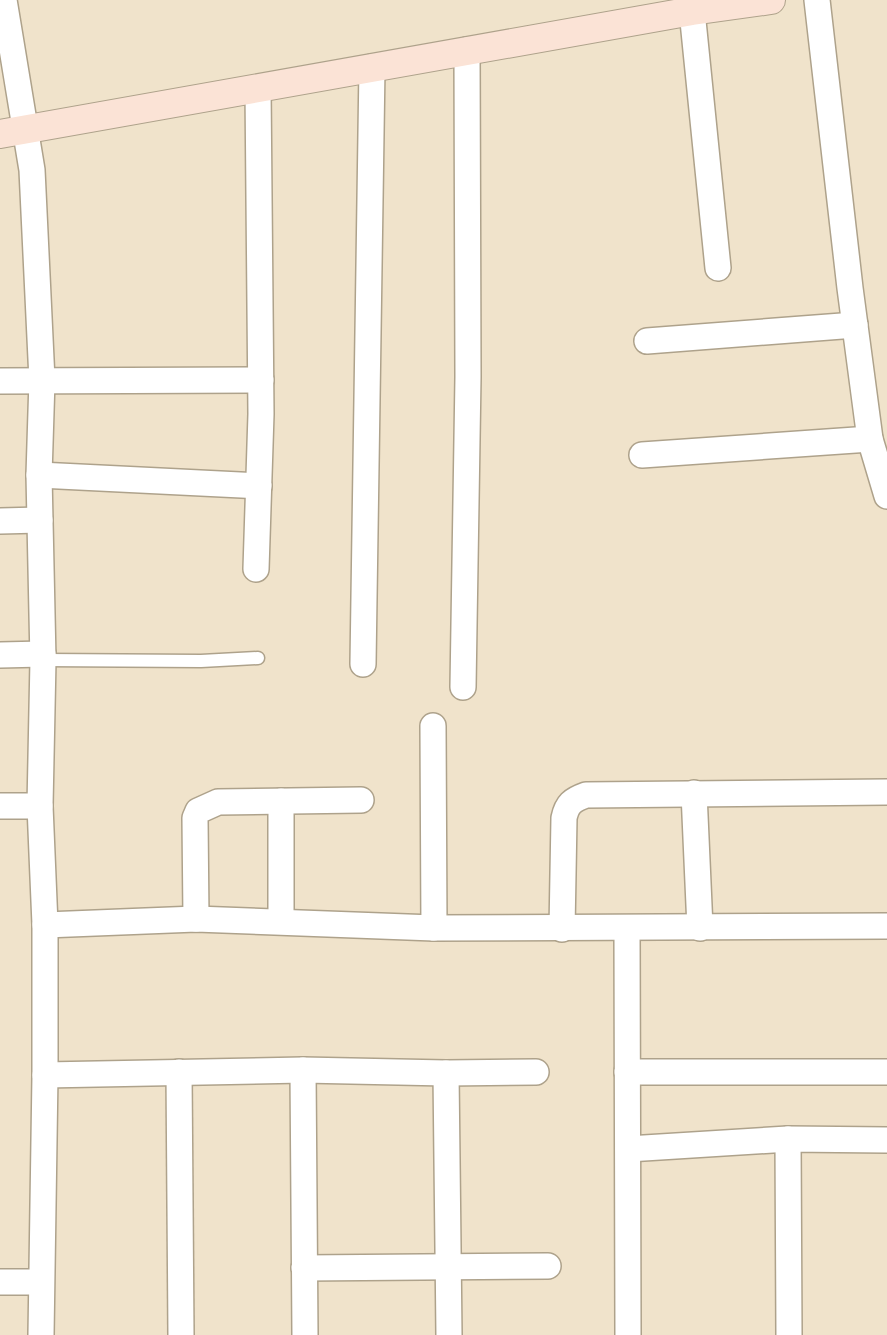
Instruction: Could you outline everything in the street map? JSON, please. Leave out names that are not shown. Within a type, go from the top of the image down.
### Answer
[{"type":"street","points":[[4,0],[13,132],[32,170],[42,380],[39,475],[43,657],[40,806],[44,925],[44,1075],[40,1335]]},
{"type":"street","points":[[13,132],[705,6],[771,0]]},
{"type":"street","points":[[817,0],[870,439],[887,496]]},
{"type":"street","points":[[705,6],[718,268]]},
{"type":"street","points":[[463,687],[468,377],[467,50]]},
{"type":"street","points":[[363,664],[372,67]]},
{"type":"street","points":[[256,569],[260,380],[258,88]]},
{"type":"street","points":[[647,341],[855,324]]},
{"type":"street","points":[[0,380],[260,380]]},
{"type":"street","points":[[642,455],[870,439]]},
{"type":"street","points":[[39,475],[259,486]]},
{"type":"street","points":[[0,521],[40,520]]},
{"type":"street","points":[[0,655],[43,657]]},
{"type":"street","points":[[432,726],[434,928]]},
{"type":"street","points":[[562,929],[564,818],[567,807],[573,799],[586,795],[887,792]]},
{"type":"street","points":[[694,794],[700,928]]},
{"type":"street","points":[[196,919],[195,818],[198,811],[218,802],[361,800]]},
{"type":"street","points":[[280,921],[281,801]]},
{"type":"street","points":[[0,806],[40,806]]},
{"type":"street","points":[[44,925],[196,919],[434,928],[562,929],[887,926]]},
{"type":"street","points":[[627,928],[628,1335]]},
{"type":"street","points":[[44,1075],[302,1070],[446,1074],[536,1072]]},
{"type":"street","points":[[302,1070],[305,1335]]},
{"type":"street","points":[[179,1072],[181,1335]]},
{"type":"street","points":[[627,1072],[887,1072]]},
{"type":"street","points":[[446,1074],[449,1335]]},
{"type":"street","points":[[628,1148],[788,1139],[887,1140]]},
{"type":"street","points":[[788,1139],[789,1335]]},
{"type":"street","points":[[304,1268],[448,1265],[548,1266]]},
{"type":"street","points":[[0,1282],[40,1282]]},
{"type":"lane","points":[[43,657],[201,661],[258,658]]}]
